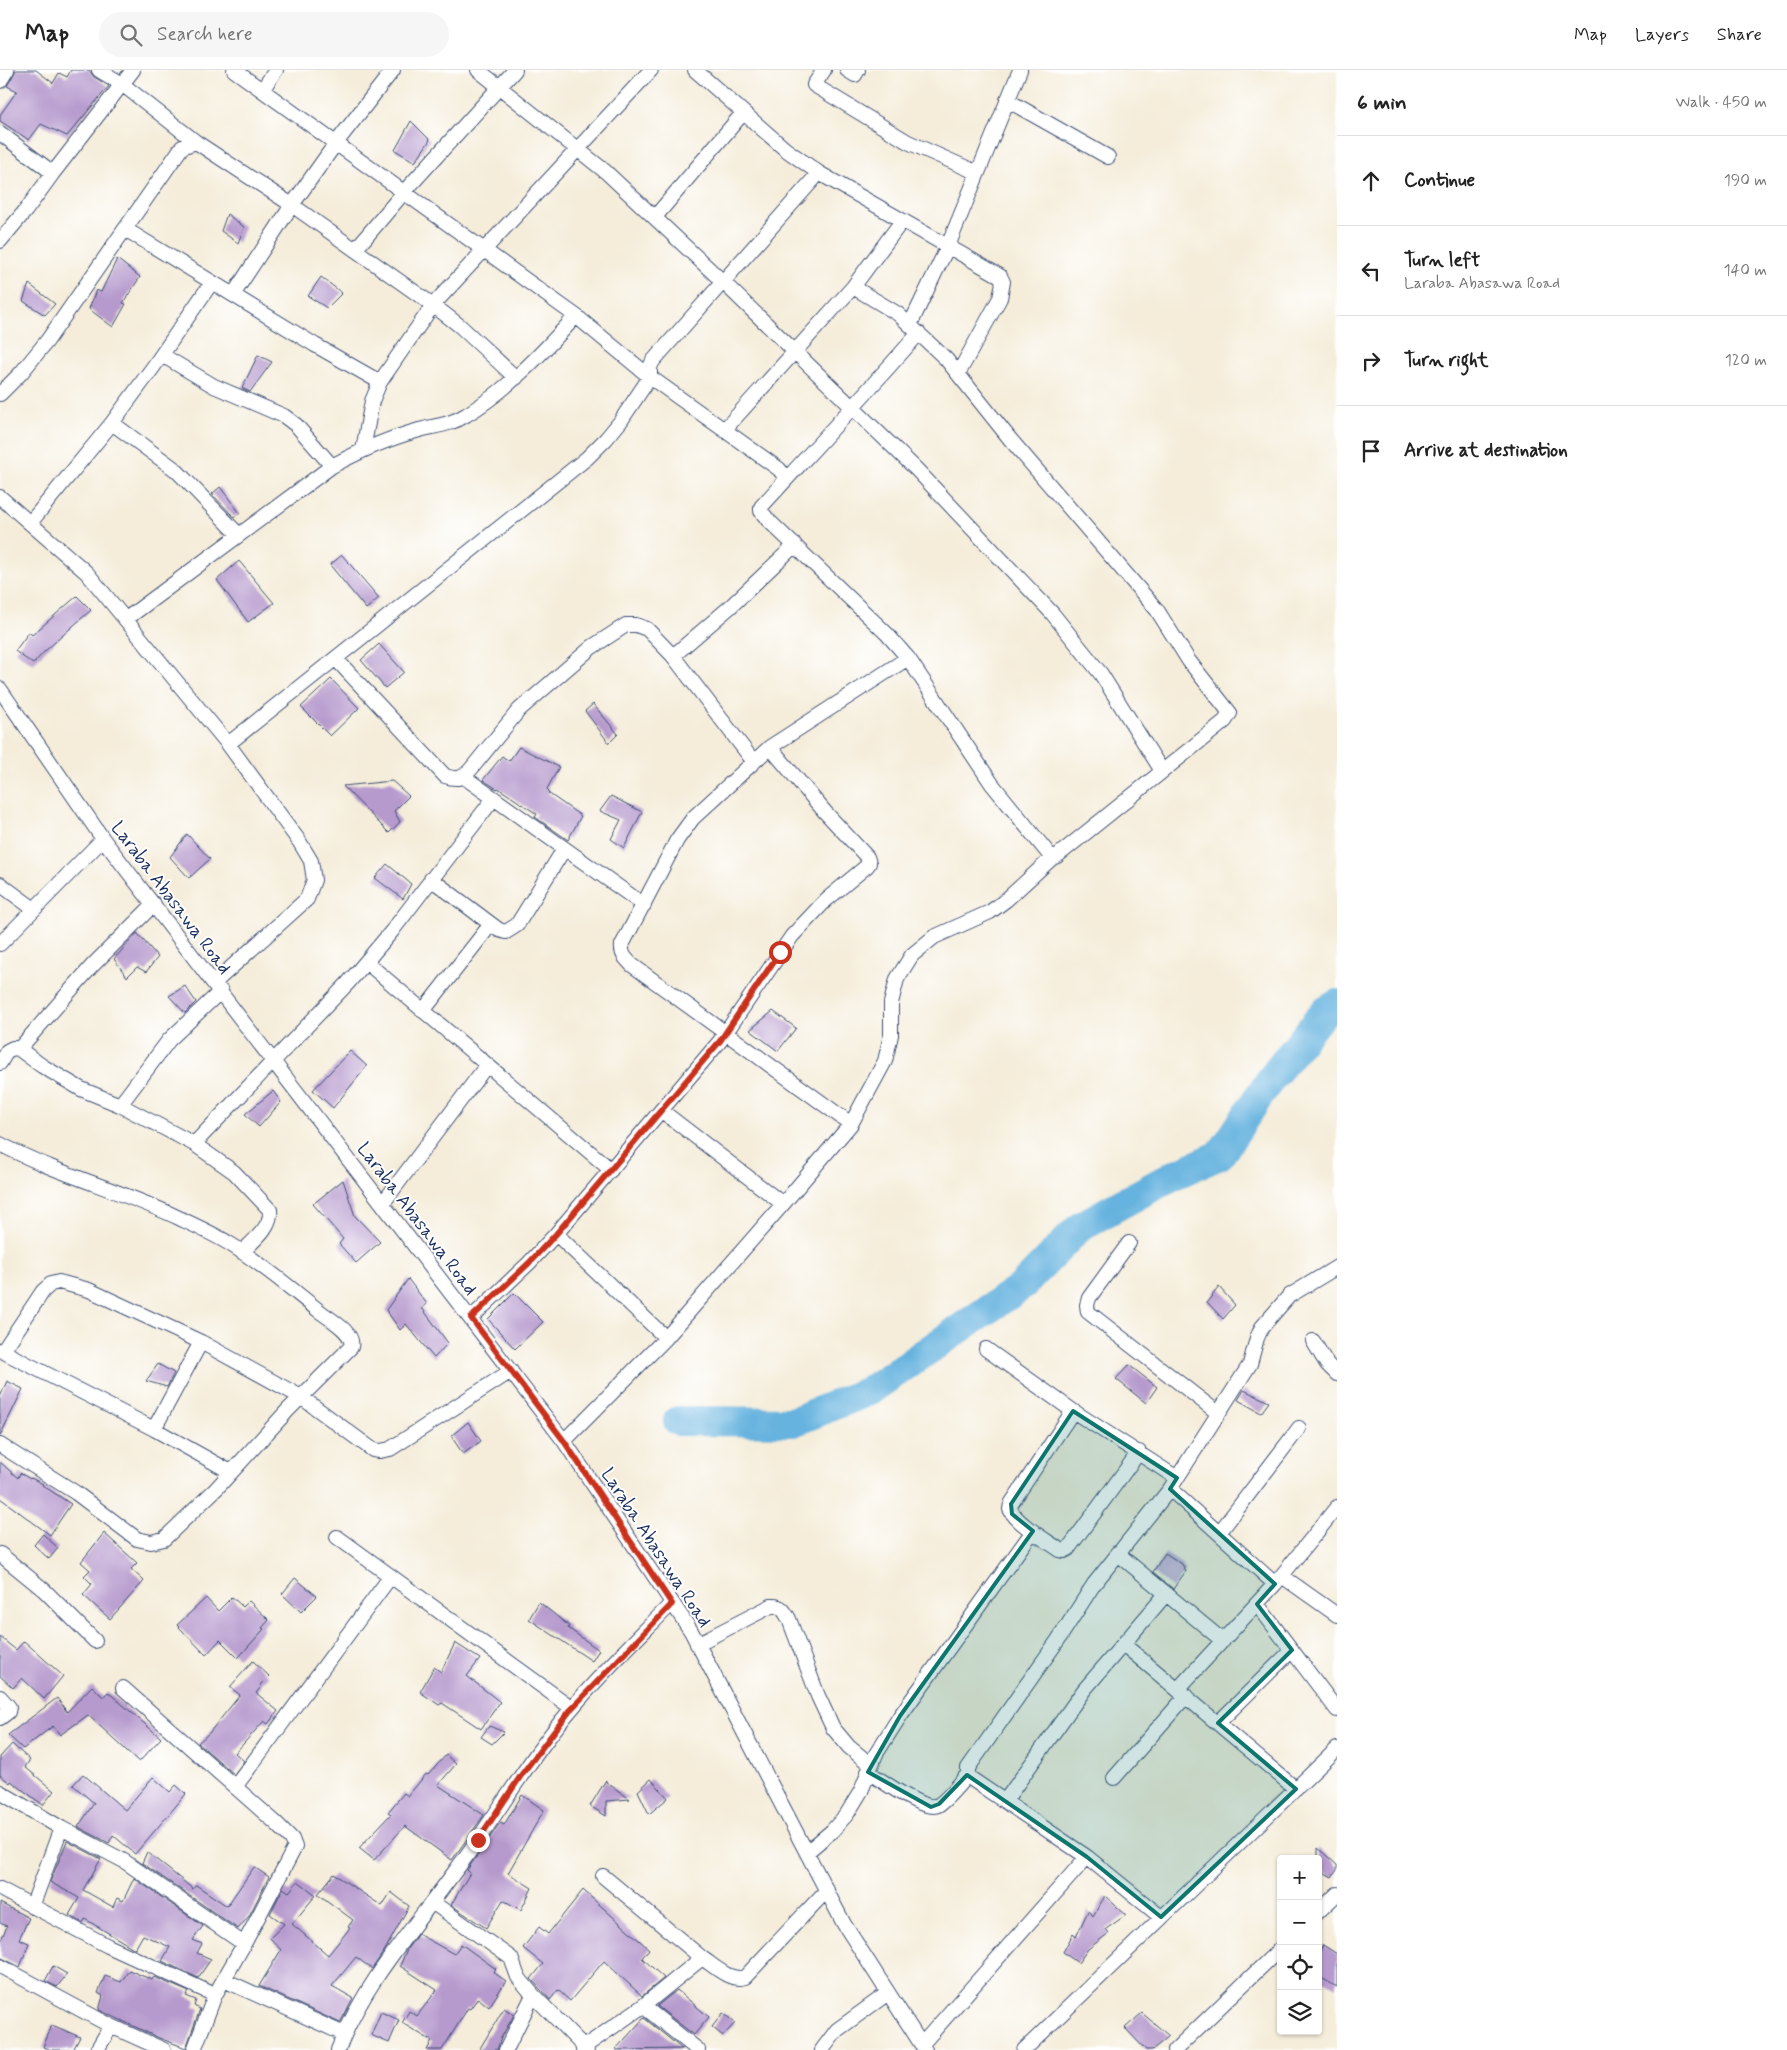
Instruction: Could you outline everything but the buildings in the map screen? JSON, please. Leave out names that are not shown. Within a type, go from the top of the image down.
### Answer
[{"type":"street","points":[[0,81],[8,70]]},
{"type":"street","points":[[99,70],[122,84],[196,142],[292,205],[433,305],[460,326],[516,378]]},
{"type":"street","points":[[0,241],[133,70]]},
{"type":"street","points":[[234,70],[576,316],[650,377],[779,469],[786,478]]},
{"type":"street","points":[[262,90],[276,70]]},
{"type":"street","points":[[233,295],[292,205],[336,143],[393,70]]},
{"type":"street","points":[[478,70],[578,149],[655,217],[916,469],[1052,613],[1101,674],[1162,771]]},
{"type":"street","points":[[355,250],[404,192],[515,70]]},
{"type":"street","points":[[363,450],[372,401],[380,382],[433,305],[650,70]]},
{"type":"street","points":[[695,70],[785,149],[819,173],[1000,276],[1003,282],[1000,298],[958,374]]},
{"type":"street","points":[[824,70],[814,85],[908,142],[978,173]]},
{"type":"street","points":[[847,70],[855,75],[858,70]]},
{"type":"street","points":[[1020,70],[915,329],[853,408],[786,478],[761,507],[761,511],[887,634],[908,658],[992,784],[1052,858]]},
{"type":"street","points":[[1008,100],[1108,157]]},
{"type":"street","points":[[655,217],[743,113]]},
{"type":"street","points":[[0,133],[53,173]]},
{"type":"street","points":[[1,392],[20,374],[47,341],[182,147],[196,142]]},
{"type":"street","points":[[228,744],[587,458],[620,422],[650,377],[650,367],[653,361],[819,173]]},
{"type":"street","points":[[725,429],[853,287],[902,221]]},
{"type":"street","points":[[125,229],[380,382]]},
{"type":"street","points":[[30,523],[112,423],[212,282]]},
{"type":"street","points":[[564,1441],[666,1338],[851,1124],[885,1061],[891,1036],[891,1003],[897,979],[912,955],[934,937],[990,912],[1006,900],[1052,858],[1057,856],[1225,721],[1230,714],[1189,661],[1157,610],[1010,439],[958,374],[898,314],[853,287]]},
{"type":"street","points":[[126,619],[332,466],[363,450],[415,431],[450,423],[466,416],[516,378],[538,358],[576,316]]},
{"type":"street","points":[[162,355],[214,386],[284,416],[296,425],[332,466]]},
{"type":"street","points":[[112,423],[176,470],[239,535]]},
{"type":"street","points":[[0,497],[87,573],[228,744],[299,841],[311,861],[314,880],[308,899],[218,987],[169,1040],[120,1106]]},
{"type":"street","points":[[673,656],[730,607],[795,545]]},
{"type":"street","points":[[336,659],[446,776],[456,779],[464,777],[519,710],[592,647],[626,625],[636,625],[647,629],[673,656],[754,762]]},
{"type":"street","points":[[851,1124],[624,958],[622,945],[677,840],[694,818],[770,747],[908,658]]},
{"type":"street","name":"Laraba Abasawa Road","points":[[0,690],[103,838],[564,1441],[697,1644],[844,1924],[924,2047]]},
{"type":"street","points":[[471,1318],[529,1263],[556,1234],[662,1111],[726,1033],[792,936],[826,900],[863,871],[869,862],[770,747]]},
{"type":"street","points":[[464,777],[644,905]]},
{"type":"street","points":[[194,1144],[366,962],[494,798]]},
{"type":"street","points":[[0,944],[103,838]]},
{"type":"street","points":[[432,879],[499,930],[506,932],[517,925],[564,849]]},
{"type":"street","points":[[0,884],[34,910]]},
{"type":"street","points":[[19,1049],[92,966],[154,904]]},
{"type":"street","points":[[423,1011],[491,924]]},
{"type":"street","points":[[366,962],[611,1170]]},
{"type":"street","points":[[0,1063],[7,1051],[13,1048],[19,1049],[42,1066],[80,1089],[120,1106],[194,1144],[234,1172],[270,1210],[271,1217],[268,1224],[242,1252]]},
{"type":"street","points":[[382,1202],[487,1065]]},
{"type":"street","points":[[662,1111],[783,1204]]},
{"type":"street","points":[[0,1144],[65,1174],[178,1217],[228,1243],[350,1335],[352,1342],[351,1347],[164,1539],[151,1542],[137,1540],[76,1493],[0,1445]]},
{"type":"street","points":[[556,1234],[666,1338]]},
{"type":"street","points":[[1129,1243],[1089,1298],[1086,1305],[1088,1312],[1218,1413]]},
{"type":"street","points":[[1162,1917],[1087,1857],[970,1778],[968,1768],[1117,1553],[1173,1484],[1250,1364],[1262,1327],[1289,1296],[1337,1267]]},
{"type":"street","points":[[231,1472],[154,1429],[2,1350],[43,1290],[51,1284],[59,1282],[89,1290],[201,1342],[301,1397],[373,1450],[390,1449],[511,1371]]},
{"type":"street","points":[[1314,1341],[1327,1364],[1337,1374]]},
{"type":"street","points":[[154,1429],[201,1342]]},
{"type":"street","points":[[986,1349],[1073,1411],[1139,1452],[1173,1484],[1219,1533],[1278,1580],[1337,1615]]},
{"type":"street","points":[[1073,1411],[1011,1504],[1010,1510],[1012,1514],[1033,1531],[1060,1550],[1068,1549],[1139,1452]]},
{"type":"street","points":[[1219,1533],[1299,1428]]},
{"type":"street","points":[[1114,1778],[1223,1641],[1278,1580],[1337,1507]]},
{"type":"street","points":[[807,1852],[847,1814],[861,1791],[870,1768],[900,1716],[1033,1531]]},
{"type":"street","points":[[337,1537],[572,1708]]},
{"type":"street","points":[[1117,1553],[1223,1641]]},
{"type":"street","points":[[0,1554],[44,1590],[95,1641]]},
{"type":"street","points":[[235,1787],[391,1576]]},
{"type":"street","points":[[1005,1801],[1084,1690],[1166,1594]]},
{"type":"street","points":[[338,2050],[354,2013],[370,1985],[464,1859],[522,1774],[572,1708],[672,1604]]},
{"type":"street","points":[[1257,1604],[1337,1710]]},
{"type":"street","points":[[697,1644],[770,1606],[782,1608],[833,1728],[849,1748],[870,1768],[919,1803],[931,1807],[939,1804],[968,1774]]},
{"type":"street","points":[[1123,1644],[1296,1789]]},
{"type":"street","points":[[1218,1723],[1292,1650]]},
{"type":"street","points":[[123,1688],[276,1823],[292,1840],[295,1847],[215,1995],[194,2050]]},
{"type":"street","points":[[0,1697],[9,1707],[8,1712],[0,1718]]},
{"type":"street","points":[[1024,2050],[1337,1748]]},
{"type":"street","points":[[0,1792],[61,1828],[124,1861],[244,1944]]},
{"type":"street","points":[[32,1907],[61,1828]]},
{"type":"street","points":[[924,2047],[1087,1857]]},
{"type":"street","points":[[603,1876],[702,1958],[731,1977],[738,1979],[745,1977],[827,1890]]},
{"type":"street","points":[[0,1889],[108,1946],[215,1995]]},
{"type":"street","points":[[1322,1908],[1337,1894]]},
{"type":"street","points":[[432,1902],[511,1958],[518,1976],[533,1995],[585,2049],[643,2006],[702,1958]]},
{"type":"street","points":[[1175,2050],[1277,1952]]},
{"type":"street","points":[[0,1966],[111,2026],[164,2050]]},
{"type":"street","points":[[224,1980],[344,2034]]},
{"type":"street","points":[[822,2050],[837,2030],[888,1994]]},
{"type":"street","points":[[506,2050],[533,1995]]},
{"type":"street","points":[[643,2006],[698,2050]]},
{"type":"street","points":[[97,2050],[111,2026]]},
{"type":"highlighted area","points":[[1073,1411],[1177,1478],[1170,1489],[1275,1584],[1257,1604],[1292,1650],[1218,1723],[1296,1789],[1161,1917],[1087,1857],[967,1775],[939,1804],[931,1807],[868,1772],[900,1716],[1033,1531],[1012,1514],[1011,1504]]},
{"type":"waterway","points":[[678,1421],[793,1422],[869,1391],[1022,1286],[1081,1226],[1174,1175],[1220,1155],[1270,1080],[1324,1012],[1337,1004]]},
{"type":"route","points":[[478,1840],[522,1774],[572,1708],[672,1604],[564,1441],[471,1318],[529,1263],[556,1234],[720,1041],[780,952]]}]
